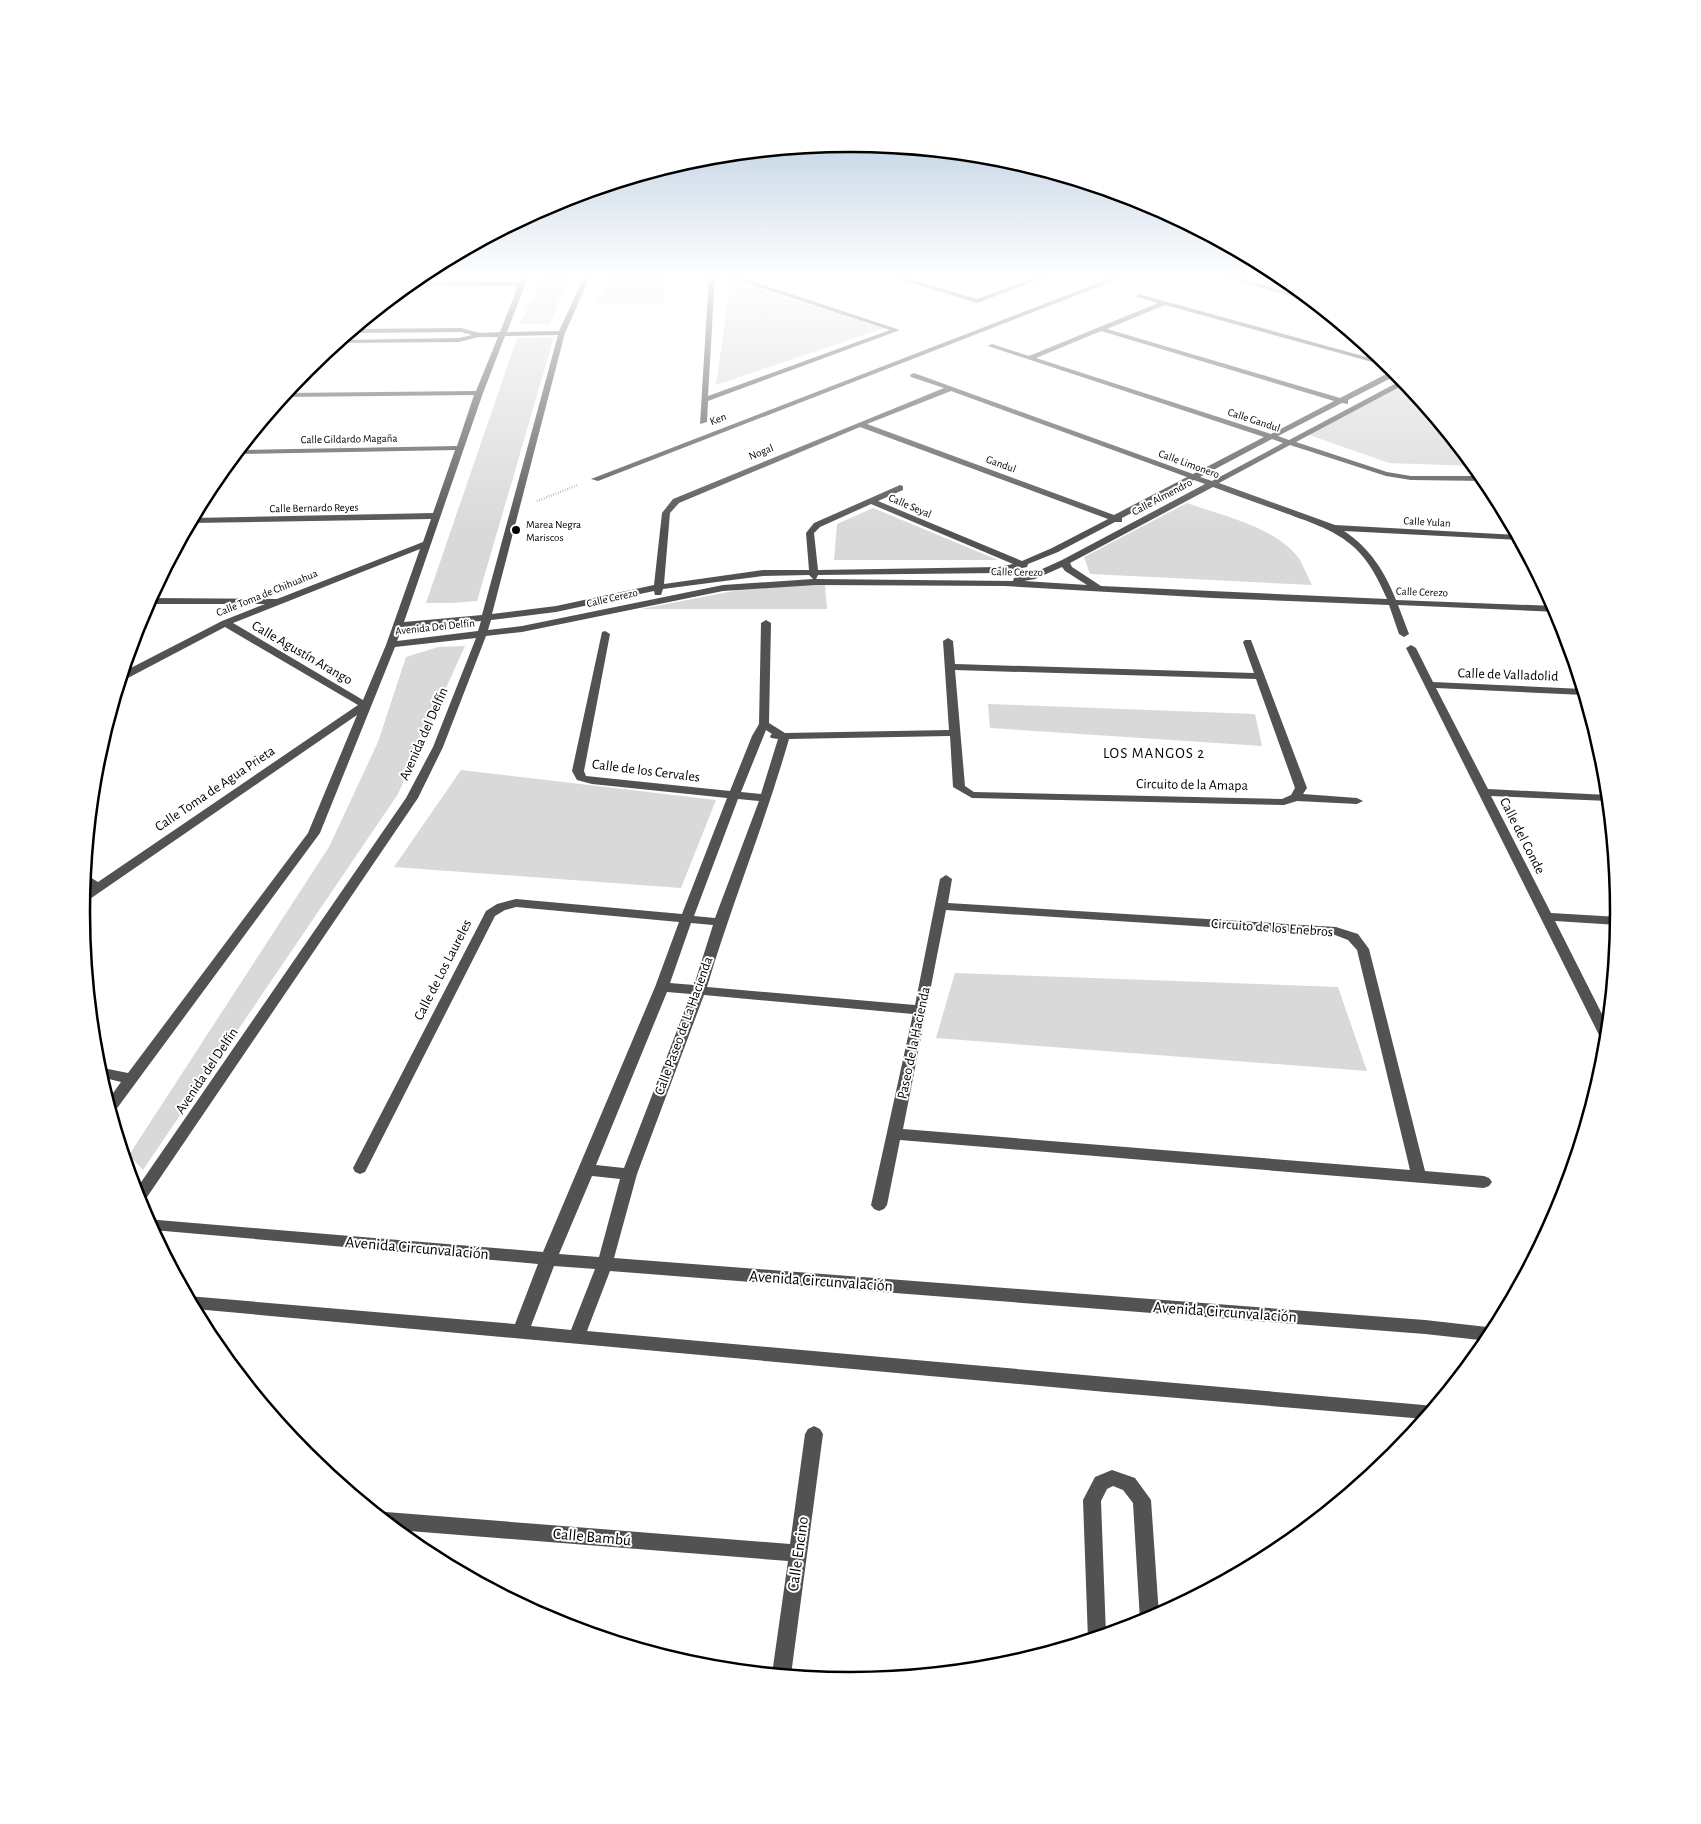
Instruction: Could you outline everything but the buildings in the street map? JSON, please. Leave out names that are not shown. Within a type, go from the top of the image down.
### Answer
[{"type":"street","name":"Avenida del Delfín","points":[[114,1101],[314,834],[391,645],[479,393],[493,360]]},
{"type":"street","name":"Avenida del Delfín","points":[[143,1191],[412,798],[438,747],[482,635],[555,360]]},
{"type":"street","points":[[703,422],[707,360]]},
{"type":"street","points":[[704,400],[814,360]]},
{"type":"street","name":"Ken","points":[[595,479],[904,360]]},
{"type":"street","name":"Calle Gandul","points":[[1036,360],[1386,474],[1411,478],[1476,479]]},
{"type":"street","points":[[1205,360],[1359,405]]},
{"type":"street","name":"Calle Limonero","points":[[914,376],[952,388],[1334,528],[1357,545],[1375,566],[1393,603],[1404,634]]},
{"type":"street","name":"Calle Almendro","points":[[999,570],[1024,565],[1039,559],[1192,477],[1390,376]]},
{"type":"street","name":"Calle Almendro","points":[[1005,583],[1032,576],[1065,562],[1398,385]]},
{"type":"street","name":"Nogal","points":[[657,601],[666,513],[676,501],[860,424],[952,388]]},
{"type":"street","points":[[293,396],[479,393]]},
{"type":"street","name":"Gandul","points":[[860,424],[1133,525]]},
{"type":"street","name":"Calle Gildardo Magaña","points":[[245,452],[460,448]]},
{"type":"street","points":[[870,501],[900,488]]},
{"type":"street","name":"Calle Seyal","points":[[816,582],[813,571],[810,533],[818,525],[870,501],[1024,565]]},
{"type":"street","name":"Calle Bernardo Reyes","points":[[198,522],[437,516]]},
{"type":"street","name":"Calle Yulan","points":[[1334,528],[1512,538]]},
{"type":"street","name":"Calle Toma de Chihuahua","points":[[128,674],[225,624],[427,543]]},
{"type":"street","points":[[1065,562],[1068,569],[1073,573],[1101,589]]},
{"type":"street","name":"Calle Cerezo","points":[[486,618],[556,609],[659,587],[726,577],[813,571],[999,570]]},
{"type":"street","name":"Calle Cerezo","points":[[482,635],[561,622],[724,588],[816,582],[1005,583],[1393,603],[1548,609]]},
{"type":"street","name":"Calle Agustín Arango","points":[[156,602],[280,601]]},
{"type":"street","name":"Avenida Del Delfín","points":[[397,626],[486,618]]},
{"type":"street","points":[[520,1332],[548,1260],[662,987],[686,919],[757,736],[764,724],[766,623]]},
{"type":"street","name":"Calle Agustín Arango","points":[[225,624],[365,705]]},
{"type":"street","name":"Calle de los Cervales","points":[[605,634],[578,771],[581,778],[592,781],[734,796]]},
{"type":"street","name":"Avenida Del Delfín","points":[[391,645],[482,635]]},
{"type":"street","points":[[757,736],[955,733],[948,641]]},
{"type":"street","points":[[1248,642],[1302,788],[1295,797]]},
{"type":"street","name":"Calle del Conde","points":[[1411,648],[1602,1025]]},
{"type":"street","points":[[951,667],[1259,676]]},
{"type":"street","name":"Calle de Valladolid","points":[[1431,685],[1578,692]]},
{"type":"street","name":"Calle Toma de Agua Prieta","points":[[91,893],[365,705]]},
{"type":"street","points":[[764,724],[784,737]]},
{"type":"street","name":"Circuito de la Amapa","points":[[955,733],[959,787],[972,795],[1284,802],[1295,797],[1357,801]]},
{"type":"street","name":"Calle Paseo de La Hacienda","points":[[577,1336],[606,1264],[629,1174],[699,990],[720,922],[766,798],[784,737]]},
{"type":"street","points":[[1483,792],[1602,798]]},
{"type":"street","points":[[734,796],[766,798]]},
{"type":"street","name":"Paseo de la Hacienda","points":[[879,1205],[922,1010],[946,879]]},
{"type":"street","points":[[91,883],[98,888]]},
{"type":"street","name":"Calle de Los Laureles","points":[[360,1168],[490,914],[501,907],[516,903],[720,922]]},
{"type":"street","name":"Circuito de los Enebros","points":[[942,906],[1336,931],[1353,937],[1363,949],[1419,1177]]},
{"type":"street","points":[[1546,917],[1611,921]]},
{"type":"street","points":[[662,987],[922,1010]]},
{"type":"street","points":[[108,1074],[131,1079]]},
{"type":"street","points":[[895,1134],[1484,1182]]},
{"type":"street","points":[[587,1170],[629,1174]]},
{"type":"street","name":"Avenida Circunvalación","points":[[158,1225],[548,1260],[1484,1333]]},
{"type":"street","points":[[198,1303],[1106,1386],[1423,1411]]},
{"type":"street","name":"Calle Encino","points":[[783,1669],[814,1434]]},
{"type":"street","points":[[1096,1632],[1092,1500],[1101,1483],[1112,1478],[1129,1484],[1142,1500],[1149,1612]]},
{"type":"street","name":"Calle Bambú","points":[[398,1522],[798,1554]]},
{"type":"path","points":[[515,509],[595,479]]},
{"type":"shaded area","points":[[509,360],[547,360],[477,601],[426,603]]},
{"type":"shaded area","points":[[720,360],[789,360],[716,385]]},
{"type":"shaded area","points":[[1399,386],[1466,466],[1389,463],[1309,435]]},
{"type":"shaded area","points":[[1187,503],[1248,524],[1278,539],[1300,560],[1312,585],[1090,574],[1084,557]]},
{"type":"shaded area","points":[[873,508],[998,560],[834,560],[837,524]]},
{"type":"shaded area","points":[[825,585],[827,609],[641,609],[759,586]]},
{"type":"shaded area","points":[[465,646],[398,794],[143,1170],[129,1154],[329,847],[378,742],[406,657],[438,647]]},
{"type":"shaded area","points":[[988,704],[1255,714],[1262,746],[990,728]]},
{"type":"shaded area","points":[[461,770],[716,800],[681,888],[394,867]]},
{"type":"shaded area","points":[[955,973],[1338,987],[1367,1071],[936,1038]]},
{"type":"place","name":"Marea Negra Mariscos","points":[[516,530]]},
{"type":"district","name":"LOS MANGOS 2","points":[[1154,753]]}]
